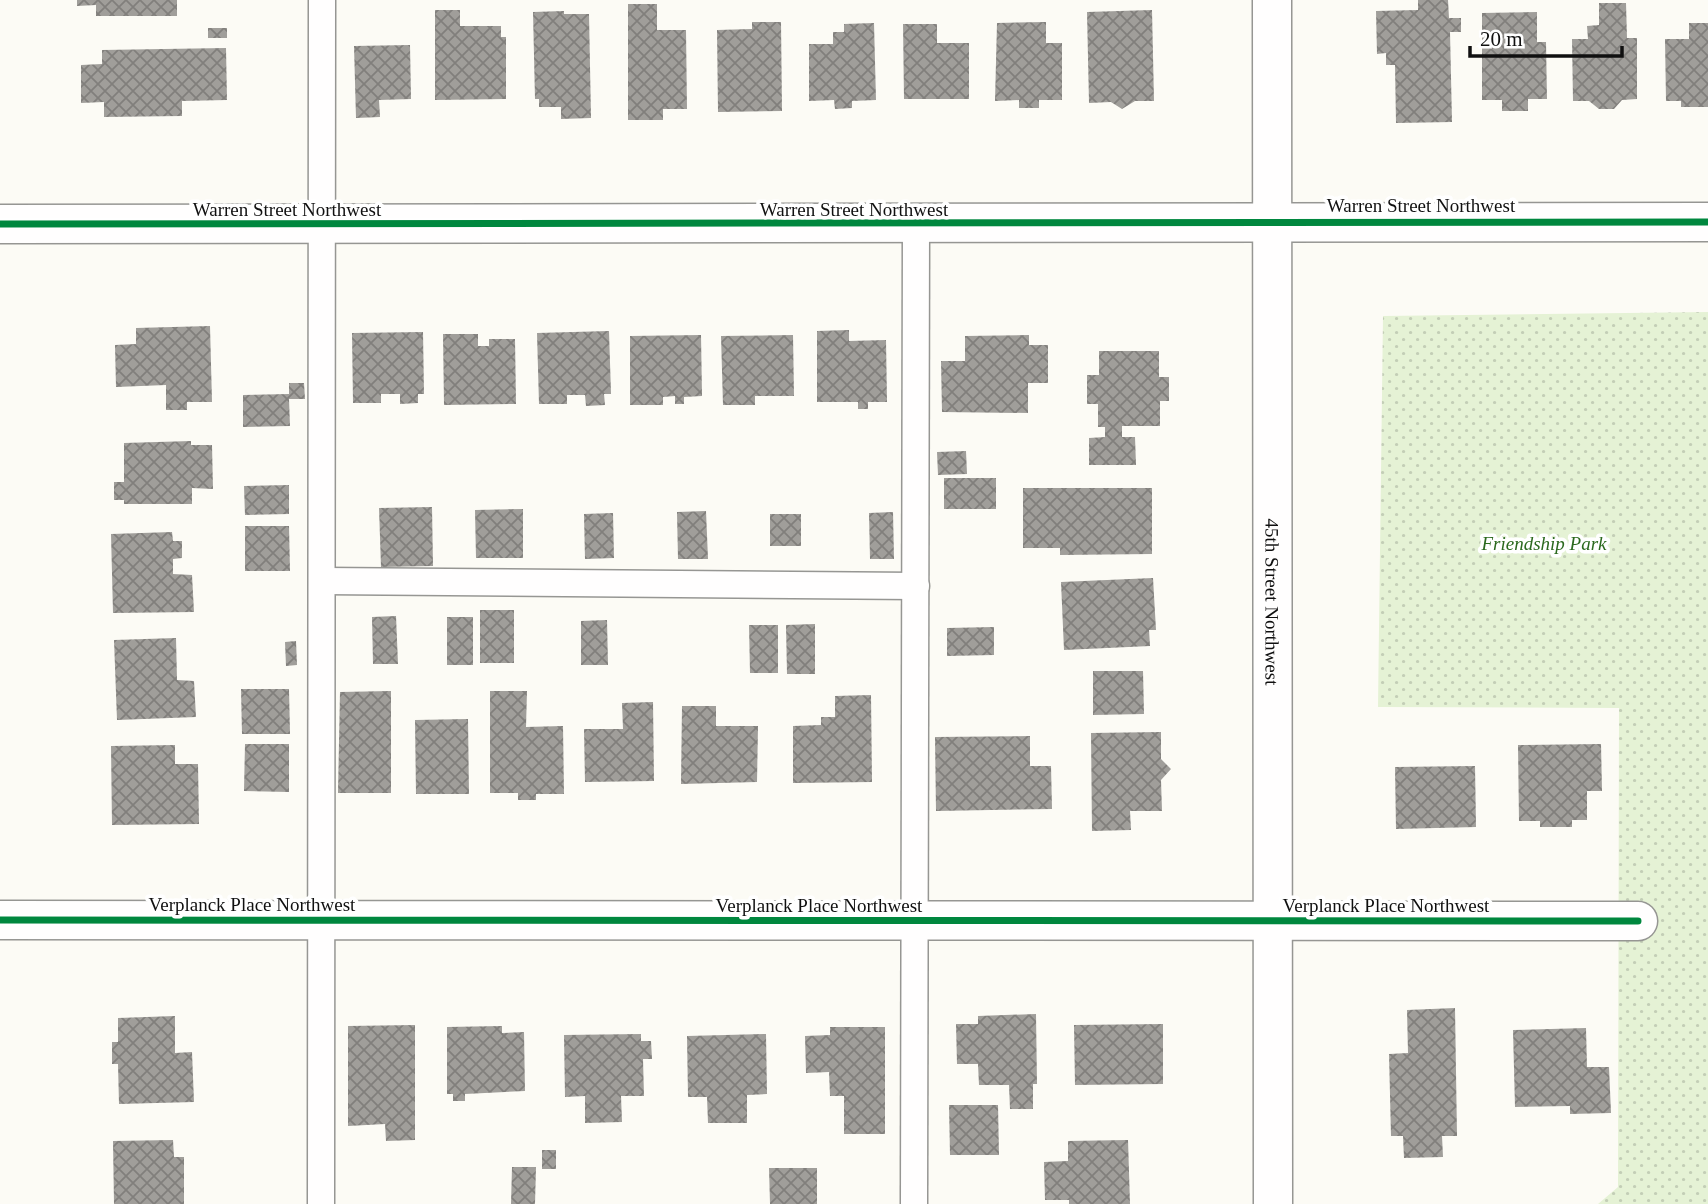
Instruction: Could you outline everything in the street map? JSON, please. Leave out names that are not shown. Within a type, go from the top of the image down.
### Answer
[{"type":"street","name":"45th Street Northwest","points":[[1272,0],[1273,1204]]},
{"type":"street","name":"Warren Street Northwest","points":[[0,224],[1708,222]]},
{"type":"street","name":"Verplanck Place Northwest","points":[[0,920],[1638,921]]},
{"type":"lane","points":[[321,1204],[322,0]]},
{"type":"lane","points":[[914,1204],[916,225]]},
{"type":"lane","points":[[323,581],[916,586]]},
{"type":"green space","name":"Friendship Park","points":[[1708,312],[1708,1204],[1598,1204],[1618,1187],[1619,708],[1378,707],[1383,316]]},
{"type":"building","points":[[77,0],[177,0],[177,16],[96,16],[96,5],[77,6]]},
{"type":"building","points":[[1418,0],[1448,0],[1449,18],[1461,18],[1461,32],[1450,32],[1452,122],[1396,123],[1395,65],[1386,65],[1386,53],[1377,54],[1376,11],[1418,10]]},
{"type":"building","points":[[1599,3],[1626,3],[1627,38],[1637,38],[1637,99],[1622,100],[1614,109],[1599,109],[1589,101],[1573,101],[1572,39],[1588,39],[1587,26],[1599,25]]},
{"type":"building","points":[[628,4],[657,4],[657,30],[686,30],[687,109],[663,109],[663,120],[628,120]]},
{"type":"building","points":[[435,10],[460,10],[460,26],[501,26],[501,37],[506,37],[506,99],[435,100]]},
{"type":"building","points":[[1152,10],[1154,101],[1135,101],[1122,109],[1111,102],[1089,103],[1087,12]]},
{"type":"building","points":[[564,11],[564,14],[589,14],[591,118],[561,119],[561,107],[539,107],[539,99],[535,99],[533,12]]},
{"type":"building","points":[[1537,12],[1537,42],[1546,42],[1547,99],[1528,99],[1528,111],[1502,111],[1502,100],[1482,100],[1482,13]]},
{"type":"building","points":[[752,22],[781,22],[782,111],[718,112],[717,30],[752,29]]},
{"type":"building","points":[[1046,22],[1046,43],[1062,43],[1062,100],[1039,100],[1039,108],[1019,108],[1019,100],[995,101],[997,23]]},
{"type":"building","points":[[874,23],[876,100],[852,101],[852,108],[835,109],[834,100],[809,101],[809,44],[833,44],[833,32],[844,32],[844,24]]},
{"type":"building","points":[[1689,23],[1708,23],[1708,107],[1681,107],[1681,101],[1666,101],[1665,39],[1689,39]]},
{"type":"building","points":[[903,24],[937,24],[937,43],[969,43],[969,99],[904,99]]},
{"type":"building","points":[[208,28],[227,28],[227,38],[208,38]]},
{"type":"building","points":[[410,45],[411,99],[379,100],[380,117],[356,118],[354,46]]},
{"type":"building","points":[[226,48],[227,100],[182,101],[182,116],[104,117],[104,102],[81,103],[81,65],[102,64],[102,50]]},
{"type":"building","points":[[210,326],[212,402],[187,402],[187,410],[166,410],[166,385],[116,387],[115,345],[136,344],[136,328]]},
{"type":"building","points":[[849,330],[849,341],[886,340],[887,402],[868,402],[868,409],[858,409],[858,402],[817,402],[817,331]]},
{"type":"building","points":[[609,331],[611,394],[604,394],[605,405],[586,406],[585,395],[567,395],[567,404],[539,404],[537,333]]},
{"type":"building","points":[[423,332],[424,394],[418,394],[418,403],[400,404],[400,394],[381,394],[381,403],[353,403],[352,333]]},
{"type":"building","points":[[443,334],[478,334],[478,346],[489,346],[489,339],[515,339],[516,404],[444,405]]},
{"type":"building","points":[[701,335],[702,396],[684,397],[684,404],[675,404],[675,396],[663,397],[663,405],[630,405],[630,336]]},
{"type":"building","points":[[793,335],[794,396],[755,396],[755,405],[723,405],[721,336]]},
{"type":"building","points":[[1029,335],[1029,345],[1048,345],[1048,383],[1028,383],[1028,413],[942,412],[941,361],[965,361],[965,336]]},
{"type":"building","points":[[1099,351],[1159,351],[1159,377],[1169,377],[1169,401],[1160,401],[1160,426],[1122,426],[1122,437],[1135,437],[1136,465],[1089,465],[1089,438],[1105,437],[1105,427],[1098,427],[1098,404],[1087,404],[1087,375],[1099,375]]},
{"type":"building","points":[[289,383],[304,383],[305,399],[289,399],[290,426],[243,427],[243,395],[289,394]]},
{"type":"building","points":[[191,441],[191,445],[212,445],[213,489],[192,488],[192,504],[124,504],[124,500],[114,500],[114,482],[124,482],[124,443]]},
{"type":"building","points":[[966,451],[967,474],[938,475],[937,452]]},
{"type":"building","points":[[944,478],[996,478],[996,509],[944,509]]},
{"type":"building","points":[[289,485],[289,514],[245,515],[244,486]]},
{"type":"building","points":[[1023,488],[1152,488],[1152,554],[1060,555],[1060,548],[1023,548]]},
{"type":"building","points":[[432,507],[433,566],[381,567],[379,508]]},
{"type":"building","points":[[523,509],[523,558],[476,558],[475,510]]},
{"type":"building","points":[[706,511],[708,559],[678,559],[677,512]]},
{"type":"building","points":[[893,512],[894,559],[870,559],[869,513]]},
{"type":"building","points":[[613,513],[614,558],[585,559],[584,514]]},
{"type":"building","points":[[770,514],[801,514],[801,546],[770,546]]},
{"type":"building","points":[[245,526],[289,526],[290,571],[245,571]]},
{"type":"building","points":[[172,532],[173,541],[182,541],[182,558],[173,559],[173,574],[192,575],[194,612],[113,613],[111,534]]},
{"type":"building","points":[[1153,578],[1156,630],[1149,630],[1150,646],[1064,650],[1061,582]]},
{"type":"building","points":[[480,610],[514,610],[514,663],[480,663]]},
{"type":"building","points":[[396,616],[398,664],[373,664],[372,617]]},
{"type":"building","points":[[447,617],[473,617],[473,665],[447,665]]},
{"type":"building","points":[[607,620],[608,665],[581,665],[581,621]]},
{"type":"building","points":[[815,624],[815,674],[787,674],[786,625]]},
{"type":"building","points":[[749,625],[778,625],[778,673],[750,673]]},
{"type":"building","points":[[994,627],[994,655],[947,656],[947,628]]},
{"type":"building","points":[[176,638],[177,680],[194,681],[196,717],[117,720],[114,640]]},
{"type":"building","points":[[296,641],[297,665],[286,666],[285,642]]},
{"type":"building","points":[[1093,671],[1143,671],[1144,714],[1093,715]]},
{"type":"building","points":[[241,689],[289,689],[290,734],[242,734]]},
{"type":"building","points":[[391,691],[391,793],[338,793],[340,692]]},
{"type":"building","points":[[490,691],[527,691],[526,727],[563,726],[564,794],[536,794],[536,800],[518,800],[518,793],[490,793]]},
{"type":"building","points":[[871,695],[872,782],[793,783],[793,726],[821,725],[821,717],[835,717],[835,696]]},
{"type":"building","points":[[653,702],[654,781],[585,782],[584,729],[623,729],[622,703]]},
{"type":"building","points":[[682,706],[716,706],[716,726],[758,726],[757,782],[681,784]]},
{"type":"building","points":[[468,719],[469,794],[416,794],[415,720]]},
{"type":"building","points":[[1161,732],[1161,759],[1171,769],[1161,780],[1162,811],[1130,811],[1131,830],[1092,831],[1091,733]]},
{"type":"building","points":[[1030,736],[1030,766],[1051,766],[1052,809],[936,811],[935,737]]},
{"type":"building","points":[[245,744],[289,744],[289,792],[244,791]]},
{"type":"building","points":[[1601,744],[1602,791],[1587,791],[1587,820],[1572,820],[1572,827],[1540,827],[1540,821],[1519,821],[1518,745]]},
{"type":"building","points":[[175,745],[175,764],[198,764],[199,824],[112,825],[111,746]]},
{"type":"building","points":[[1475,766],[1476,827],[1396,829],[1395,767]]},
{"type":"building","points":[[1455,1008],[1457,1136],[1442,1136],[1443,1157],[1404,1158],[1403,1136],[1391,1136],[1389,1054],[1408,1053],[1407,1010]]},
{"type":"building","points":[[1036,1014],[1037,1084],[1033,1084],[1033,1109],[1010,1109],[1009,1085],[979,1085],[978,1064],[957,1064],[956,1024],[978,1024],[978,1016]]},
{"type":"building","points":[[175,1016],[175,1053],[192,1052],[194,1102],[119,1104],[118,1064],[112,1064],[112,1042],[118,1042],[118,1018]]},
{"type":"building","points":[[1163,1024],[1163,1084],[1075,1085],[1074,1025]]},
{"type":"building","points":[[415,1025],[415,1140],[386,1141],[385,1124],[348,1126],[348,1026]]},
{"type":"building","points":[[502,1026],[502,1033],[524,1032],[525,1091],[465,1094],[465,1101],[453,1101],[453,1094],[447,1094],[447,1027]]},
{"type":"building","points":[[830,1027],[885,1027],[885,1134],[844,1134],[844,1096],[830,1096],[829,1072],[806,1073],[805,1036],[830,1035]]},
{"type":"building","points":[[1586,1028],[1587,1067],[1609,1067],[1611,1113],[1570,1114],[1570,1106],[1515,1107],[1513,1030]]},
{"type":"building","points":[[641,1034],[641,1041],[651,1041],[652,1059],[643,1059],[644,1096],[621,1096],[622,1122],[585,1123],[585,1096],[565,1097],[564,1035]]},
{"type":"building","points":[[766,1034],[767,1094],[747,1095],[747,1123],[708,1123],[707,1097],[688,1097],[687,1036]]},
{"type":"building","points":[[949,1105],[998,1105],[999,1155],[950,1155]]},
{"type":"building","points":[[173,1140],[174,1157],[184,1157],[184,1204],[114,1204],[113,1141]]},
{"type":"building","points":[[1128,1140],[1130,1204],[1069,1204],[1069,1200],[1045,1200],[1044,1162],[1068,1161],[1068,1141]]},
{"type":"building","points":[[542,1150],[556,1150],[556,1169],[542,1169]]},
{"type":"building","points":[[512,1167],[536,1167],[535,1204],[511,1204]]},
{"type":"building","points":[[769,1168],[817,1168],[817,1204],[770,1204]]},
{"type":"cycle path","points":[[0,224],[1708,222]]},
{"type":"cycle path","points":[[0,920],[1638,921]]}]
